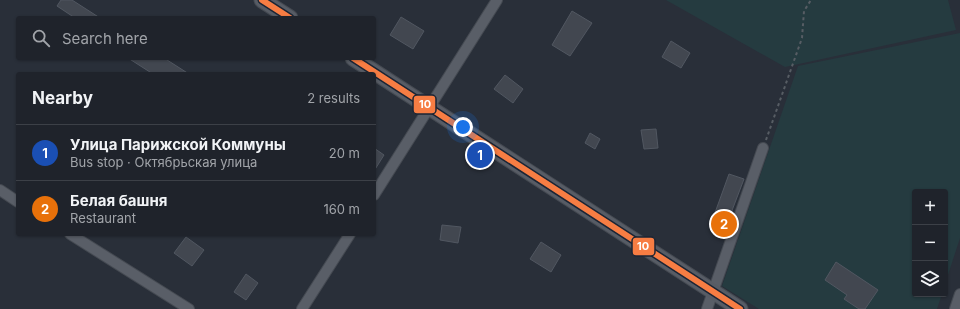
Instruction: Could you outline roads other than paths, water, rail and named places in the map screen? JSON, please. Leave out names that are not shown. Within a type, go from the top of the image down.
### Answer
[{"type":"main road","points":[[262,0],[287,16]]},
{"type":"main road","points":[[356,60],[375,72]]},
{"type":"main road","points":[[376,73],[740,309]]},
{"type":"street","points":[[376,192],[497,0]]},
{"type":"street","points":[[708,309],[763,148]]},
{"type":"street","points":[[0,190],[16,201]]},
{"type":"street","points":[[73,236],[189,309]]},
{"type":"street","points":[[302,309],[349,236]]},
{"type":"street","points":[[955,309],[960,294]]},
{"type":"place","name":"Улица Парижской Коммуны","points":[[480,155]]},
{"type":"place","name":"Белая башня","points":[[724,224]]}]
